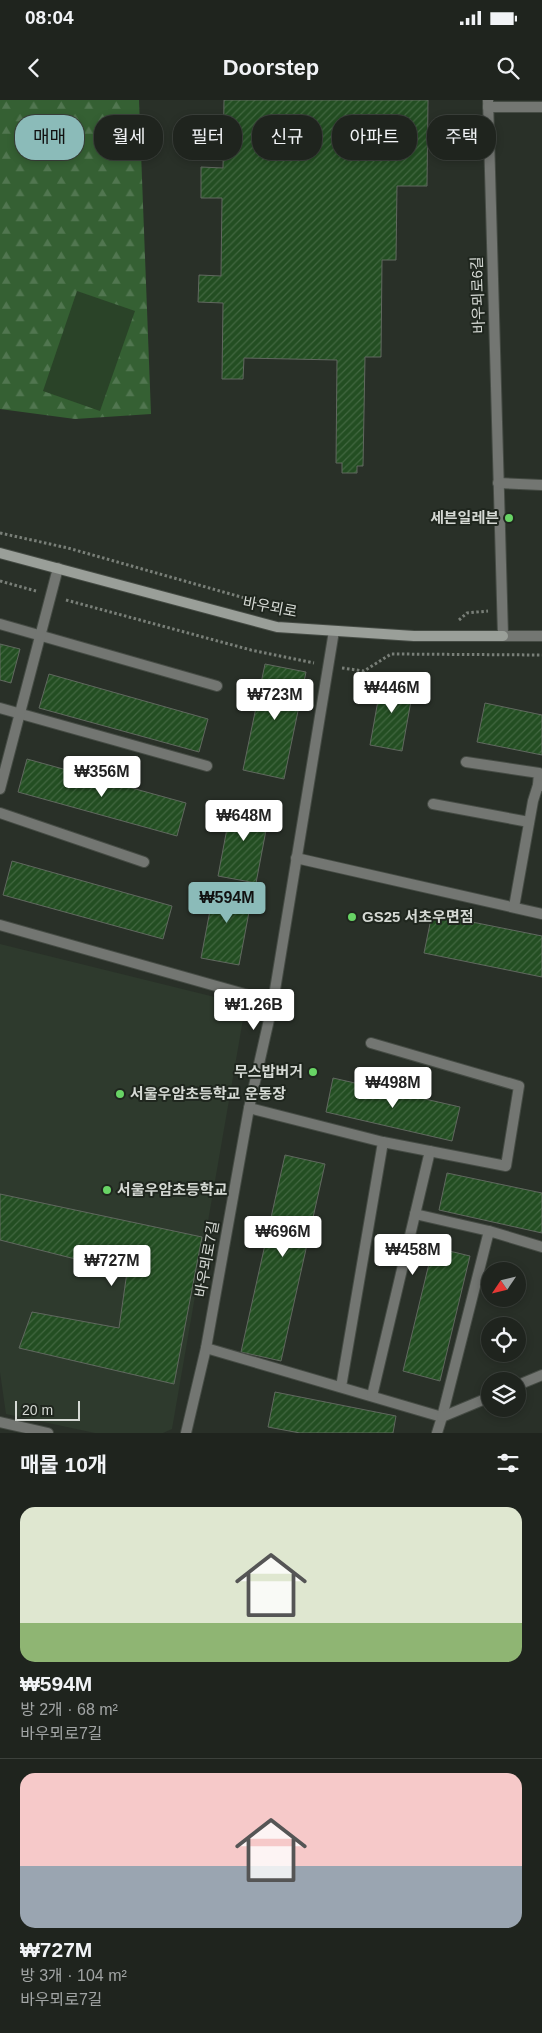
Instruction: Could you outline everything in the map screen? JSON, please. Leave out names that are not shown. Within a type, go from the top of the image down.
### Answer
[{"type":"street","name":"바우뫼로6길","points":[[502,636],[488,103],[542,107]]},
{"type":"street","points":[[498,483],[542,485]]},
{"type":"street","name":"바우뫼로","points":[[0,553],[277,627],[414,636],[542,636]]},
{"type":"street","points":[[0,789],[18,713],[58,568]]},
{"type":"street","points":[[0,624],[40,637],[217,686]]},
{"type":"street","name":"바우뫼로7길","points":[[186,1433],[206,1348],[249,1108],[273,1002],[334,631]]},
{"type":"street","points":[[0,708],[207,766]]},
{"type":"street","points":[[466,762],[539,774],[540,785],[529,822],[514,907]]},
{"type":"street","points":[[433,804],[529,822]]},
{"type":"street","points":[[0,814],[144,862]]},
{"type":"street","points":[[296,858],[542,914]]},
{"type":"street","points":[[0,925],[273,1002]]},
{"type":"street","points":[[249,1108],[383,1142],[506,1166],[519,1086],[371,1043]]},
{"type":"street","points":[[341,1387],[383,1142]]},
{"type":"street","points":[[372,1396],[430,1151]]},
{"type":"street","points":[[415,1214],[489,1231],[542,1247]]},
{"type":"street","points":[[437,1433],[489,1231]]},
{"type":"street","points":[[206,1348],[442,1417],[481,1401]]},
{"type":"street","points":[[526,1382],[542,1375]]},
{"type":"street","points":[[0,1422],[48,1433]]},
{"type":"path","points":[[0,533],[68,548],[294,611]]},
{"type":"path","points":[[0,581],[251,650],[328,666],[364,671],[392,654],[542,655]]},
{"type":"path","points":[[458,621],[467,613],[502,610]]},
{"type":"shaded area","name":"서울우암초등학교","points":[[0,944],[235,1002],[245,1008],[172,1429],[163,1433],[95,1433],[6,1414],[0,1372]]},
{"type":"green space","points":[[0,100],[139,100],[140,115],[94,115],[94,160],[141,160],[151,414],[75,419],[0,409]]},
{"type":"green space","points":[[77,291],[135,311],[100,411],[43,391]]},
{"type":"building","points":[[224,100],[428,100],[427,186],[397,186],[396,260],[382,260],[381,357],[365,357],[363,466],[357,466],[357,473],[342,473],[342,463],[336,463],[337,360],[244,358],[243,379],[222,379],[223,303],[198,302],[199,275],[221,276],[222,198],[201,198],[201,167],[223,168],[223,160],[242,160],[242,115],[224,115]]},
{"type":"building","points":[[0,644],[20,649],[11,683],[0,680]]},
{"type":"building","points":[[265,664],[306,672],[284,779],[243,770]]},
{"type":"building","points":[[49,674],[208,719],[199,752],[39,708]]},
{"type":"building","points":[[382,678],[414,684],[402,751],[370,745]]},
{"type":"building","points":[[485,703],[542,715],[542,755],[477,742]]},
{"type":"building","points":[[27,759],[186,803],[177,836],[18,792]]},
{"type":"building","points":[[232,802],[270,809],[256,883],[218,876]]},
{"type":"building","points":[[12,861],[172,906],[163,939],[3,895]]},
{"type":"building","points":[[215,884],[253,891],[239,965],[201,958]]},
{"type":"building","points":[[432,914],[542,936],[542,977],[424,953]]},
{"type":"building","points":[[333,1078],[460,1107],[452,1141],[326,1112]]},
{"type":"building","points":[[285,1155],[325,1164],[281,1361],[241,1352]]},
{"type":"building","points":[[447,1173],[542,1193],[542,1233],[439,1210]]},
{"type":"building","name":"서울우암초등학교","points":[[0,1194],[202,1237],[174,1384],[19,1348],[32,1312],[119,1328],[127,1272],[0,1240]]},
{"type":"building","points":[[433,1247],[470,1256],[440,1381],[403,1371]]},
{"type":"building","points":[[275,1392],[396,1416],[393,1433],[300,1433],[268,1427]]},
{"type":"place","name":"세븐일레븐","points":[[509,518]]},
{"type":"place","name":"GS25 서초우면점","points":[[352,917]]},
{"type":"place","name":"무스밥버거","points":[[313,1072]]},
{"type":"place","name":"서울우암초등학교 운동장","points":[[120,1094]]},
{"type":"place","name":"서울우암초등학교","points":[[107,1190]]}]
